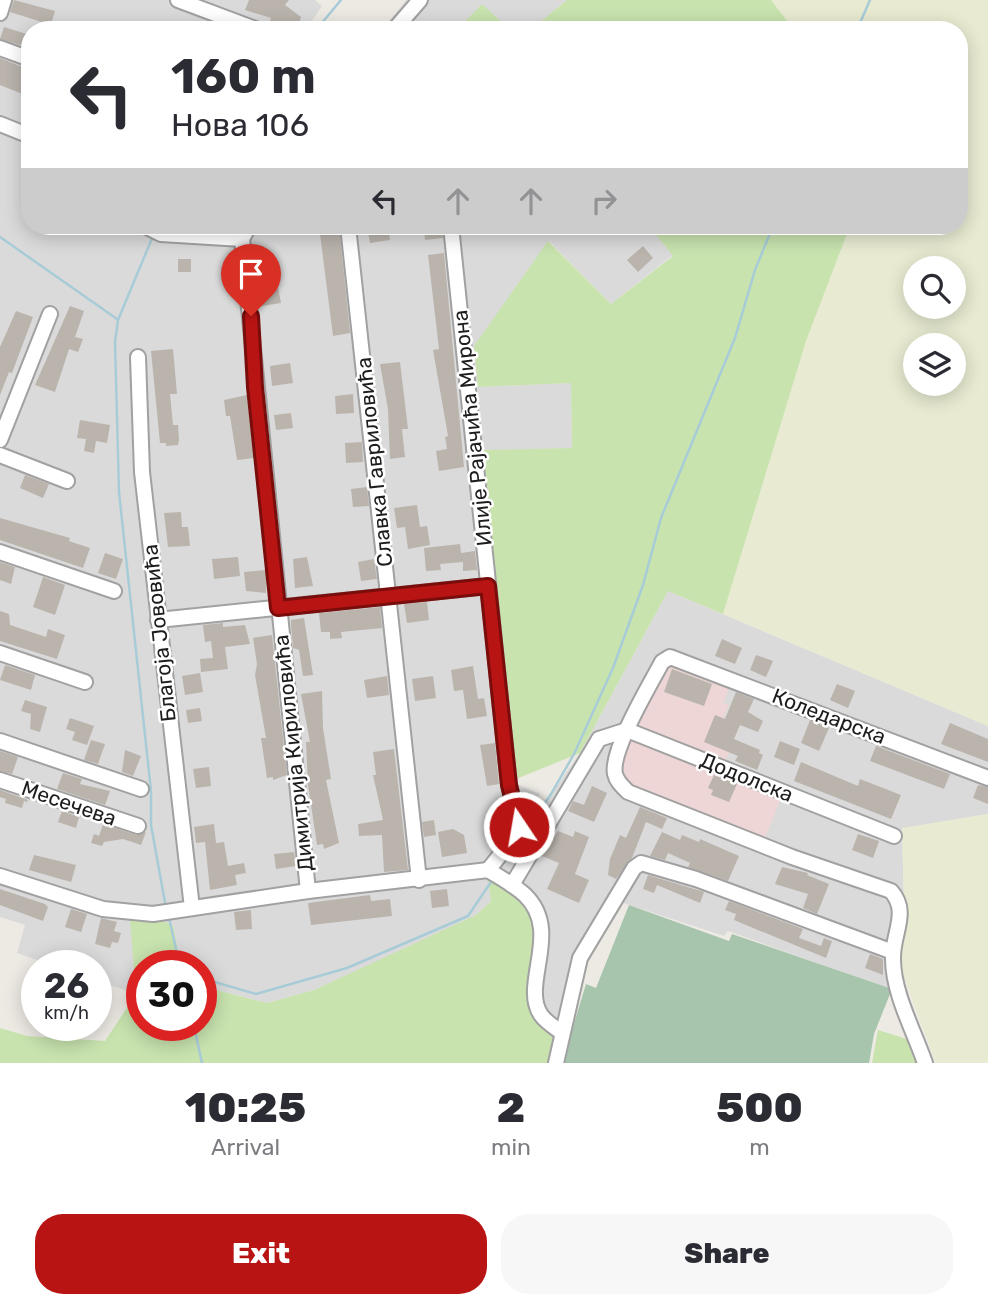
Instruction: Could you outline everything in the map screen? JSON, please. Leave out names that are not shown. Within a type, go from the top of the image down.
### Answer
[{"type":"street","points":[[0,13],[4,0]]},
{"type":"street","points":[[178,0],[234,21]]},
{"type":"street","points":[[402,21],[420,0]]},
{"type":"street","points":[[0,48],[21,56]]},
{"type":"street","points":[[0,124],[21,132]]},
{"type":"street","name":"Димитрија Кириловића","points":[[246,235],[278,608],[308,891]]},
{"type":"street","name":"Славка Гавриловића","points":[[349,235],[419,880]]},
{"type":"street","name":"Илије Рајачића Мирона","points":[[452,235],[509,785],[519,827],[494,874]]},
{"type":"street","points":[[0,440],[51,314]]},
{"type":"street","name":"Благоја Јововића","points":[[138,357],[142,472],[192,908]]},
{"type":"street","points":[[0,455],[67,481]]},
{"type":"street","points":[[0,552],[114,591]]},
{"type":"street","points":[[158,620],[488,586]]},
{"type":"street","points":[[0,653],[85,682]]},
{"type":"street","name":"Коледарска","points":[[627,730],[662,662],[670,657],[988,778]]},
{"type":"street","points":[[512,885],[599,739],[627,730]]},
{"type":"street","points":[[627,730],[615,773],[628,792],[792,857],[891,891],[901,909],[893,951],[902,998],[925,1063]]},
{"type":"street","name":"Додолска","points":[[627,730],[894,836]]},
{"type":"street","points":[[599,739],[609,740],[620,749]]},
{"type":"street","points":[[0,741],[141,789]]},
{"type":"street","name":"Месечева","points":[[0,780],[138,826]]},
{"type":"street","points":[[556,1063],[580,958],[635,868],[645,862],[893,951]]},
{"type":"street","points":[[0,876],[103,909],[130,914],[167,912],[308,891],[494,874],[512,885],[531,904],[541,925],[536,1004],[544,1019],[561,1032]]},
{"type":"shaded area","points":[[0,0],[315,0],[322,6],[312,21],[21,21],[21,235],[656,235],[673,255],[611,304],[549,241],[478,387],[571,383],[572,448],[483,451],[514,783],[540,794],[487,866],[491,901],[476,915],[448,931],[314,990],[267,1003],[217,990],[217,950],[178,950],[173,925],[131,921],[133,950],[126,950],[126,990],[112,986],[112,950],[21,950],[21,954],[17,953],[25,925],[0,917]]},
{"type":"shaded area","points":[[406,0],[567,0],[541,21],[500,21],[482,5],[466,21],[389,21]]},
{"type":"shaded area","points":[[668,591],[988,726],[988,814],[902,829],[904,904],[896,991],[728,931],[724,936],[611,899],[559,1024],[543,1009],[498,869],[580,753]]},
{"type":"shaded area","points":[[672,663],[730,687],[723,703],[729,705],[723,718],[740,725],[725,762],[642,729],[639,723],[667,665]]},
{"type":"shaded area","points":[[633,736],[782,796],[765,838],[630,784],[620,767]]},
{"type":"green space","points":[[567,0],[771,0],[787,21],[541,21]]},
{"type":"green space","points":[[771,0],[988,0],[988,726],[723,614],[806,341],[847,235],[968,235],[968,21],[787,21]]},
{"type":"green space","points":[[482,4],[500,21],[466,21]]},
{"type":"green space","points":[[656,235],[847,235],[806,341],[723,614],[668,591],[580,753],[516,779],[483,450],[572,448],[571,383],[478,387],[474,346],[548,241],[611,304],[673,256]]},
{"type":"green space","points":[[988,814],[988,1063],[936,1063],[901,969],[899,955],[904,904],[902,828]]},
{"type":"green space","points":[[488,879],[515,894],[528,908],[535,930],[531,979],[554,1037],[547,1063],[0,1063],[0,1028],[21,1034],[21,1041],[112,1041],[112,1030],[126,1009],[126,1041],[217,1041],[217,990],[267,1003],[314,990],[476,915],[491,901]]},
{"type":"green space","points":[[629,905],[729,941],[732,934],[892,989],[874,1034],[869,1063],[562,1063],[586,984],[596,988]]},
{"type":"green space","points":[[159,920],[173,925],[178,950],[132,950],[130,921]]},
{"type":"green space","points":[[878,1030],[913,1041],[920,1063],[872,1063]]},
{"type":"building","points":[[14,0],[55,11],[52,21],[39,21],[10,12]]},
{"type":"building","points":[[249,0],[289,0],[285,5],[301,17],[300,21],[270,21],[271,18],[245,10]]},
{"type":"building","points":[[4,27],[21,32],[21,45],[0,39]]},
{"type":"building","points":[[0,58],[21,66],[21,93],[0,85]]},
{"type":"building","points":[[320,235],[340,235],[350,333],[333,336]]},
{"type":"building","points":[[369,235],[389,235],[390,240],[370,243]]},
{"type":"building","points":[[425,235],[443,235],[443,238],[425,240]]},
{"type":"building","points":[[643,246],[653,258],[638,272],[627,260]]},
{"type":"building","points":[[444,253],[464,467],[439,471],[436,451],[447,449],[445,437],[448,436],[433,350],[439,349],[428,255]]},
{"type":"building","points":[[178,259],[191,259],[191,272],[178,272]]},
{"type":"building","points":[[273,260],[281,303],[262,306],[257,262]]},
{"type":"building","points":[[70,306],[84,311],[75,337],[83,339],[78,352],[69,349],[55,392],[35,385]]},
{"type":"building","points":[[16,311],[33,317],[12,373],[9,372],[0,395],[0,347]]},
{"type":"building","points":[[173,349],[177,394],[170,394],[173,425],[178,425],[179,440],[178,445],[166,446],[166,443],[160,443],[151,351]]},
{"type":"building","points":[[400,362],[408,429],[402,429],[405,457],[390,459],[388,409],[380,364]]},
{"type":"building","points":[[290,363],[293,383],[272,386],[270,366]]},
{"type":"building","points":[[353,394],[354,413],[336,414],[335,396]]},
{"type":"building","points":[[247,395],[254,458],[237,460],[230,416],[226,416],[224,400]]},
{"type":"building","points":[[291,413],[293,428],[276,430],[274,415]]},
{"type":"building","points":[[80,420],[110,425],[107,443],[96,441],[94,453],[84,451],[86,439],[77,438]]},
{"type":"building","points":[[362,442],[363,462],[346,463],[345,443]]},
{"type":"building","points":[[25,475],[49,484],[43,498],[20,488]]},
{"type":"building","points":[[367,487],[369,506],[353,507],[351,489]]},
{"type":"building","points":[[417,505],[420,527],[427,526],[430,545],[408,549],[405,527],[397,528],[394,508]]},
{"type":"building","points":[[181,512],[182,527],[188,527],[190,546],[168,547],[164,513]]},
{"type":"building","points":[[0,518],[70,538],[69,541],[90,548],[83,568],[0,540]]},
{"type":"building","points":[[460,544],[461,553],[475,551],[477,570],[463,571],[463,562],[440,564],[441,570],[426,571],[424,548]]},
{"type":"building","points":[[105,553],[123,559],[116,579],[98,573]]},
{"type":"building","points":[[238,557],[240,576],[214,579],[212,559]]},
{"type":"building","points":[[307,557],[313,586],[295,588],[293,559]]},
{"type":"building","points":[[374,559],[377,579],[361,581],[358,562]]},
{"type":"building","points":[[0,562],[15,567],[11,584],[0,580]]},
{"type":"building","points":[[266,570],[266,593],[246,591],[244,572]]},
{"type":"building","points":[[43,577],[65,585],[55,615],[33,607]]},
{"type":"building","points":[[427,602],[429,620],[407,623],[404,604]]},
{"type":"building","points":[[380,607],[382,628],[341,632],[342,638],[330,639],[330,632],[321,632],[319,613]]},
{"type":"building","points":[[0,611],[9,614],[10,625],[46,637],[48,629],[65,635],[57,659],[0,641]]},
{"type":"building","points":[[304,618],[313,675],[303,676],[299,650],[293,648],[291,620]]},
{"type":"building","points":[[223,623],[223,627],[245,625],[250,644],[225,647],[228,669],[201,672],[200,659],[213,658],[211,641],[205,642],[203,625]]},
{"type":"building","points":[[272,635],[287,775],[273,780],[273,777],[267,778],[261,738],[266,738],[255,675],[257,664],[253,638]]},
{"type":"building","points":[[722,639],[742,648],[735,664],[715,656]]},
{"type":"building","points":[[756,655],[773,661],[766,677],[750,670]]},
{"type":"building","points":[[5,665],[35,675],[31,690],[0,680]]},
{"type":"building","points":[[473,666],[478,699],[484,698],[487,716],[467,719],[463,690],[454,691],[451,670]]},
{"type":"building","points":[[672,669],[712,684],[704,706],[664,692]]},
{"type":"building","points":[[200,673],[203,692],[185,695],[182,676]]},
{"type":"building","points":[[387,676],[389,695],[367,698],[364,680]]},
{"type":"building","points":[[433,676],[436,698],[415,701],[412,679]]},
{"type":"building","points":[[837,684],[855,691],[848,708],[830,700]]},
{"type":"building","points":[[322,691],[323,728],[331,779],[326,780],[339,843],[324,849],[323,844],[317,845],[308,785],[306,742],[310,742],[301,694]]},
{"type":"building","points":[[736,692],[754,699],[748,712],[763,721],[758,732],[740,725],[734,739],[760,750],[759,753],[763,755],[757,770],[735,761],[738,756],[704,742],[715,715],[725,719]]},
{"type":"building","points":[[25,700],[47,707],[40,732],[30,729],[31,714],[21,711]]},
{"type":"building","points":[[200,708],[202,721],[188,723],[186,710]]},
{"type":"building","points":[[70,718],[94,726],[87,745],[72,740],[75,732],[66,729]]},
{"type":"building","points":[[810,720],[829,728],[819,751],[801,743]]},
{"type":"building","points":[[950,723],[988,739],[988,762],[941,744]]},
{"type":"building","points":[[91,740],[105,744],[98,764],[84,760]]},
{"type":"building","points":[[780,741],[800,749],[794,765],[774,757]]},
{"type":"building","points":[[495,743],[499,784],[487,786],[480,745]]},
{"type":"building","points":[[876,746],[950,774],[944,789],[870,761]]},
{"type":"building","points":[[394,749],[408,870],[384,872],[382,835],[359,836],[358,824],[383,820],[373,775],[376,775],[373,752]]},
{"type":"building","points":[[125,750],[141,756],[133,776],[122,772]]},
{"type":"building","points":[[0,751],[18,757],[12,774],[0,771]]},
{"type":"building","points":[[801,762],[858,786],[860,779],[901,795],[891,819],[794,781]]},
{"type":"building","points":[[209,767],[211,786],[196,788],[193,769]]},
{"type":"building","points":[[63,773],[82,779],[80,784],[110,791],[105,805],[57,789]]},
{"type":"building","points":[[714,775],[737,784],[729,802],[711,795],[713,790],[708,788]]},
{"type":"building","points":[[978,785],[988,787],[988,804],[973,798]]},
{"type":"building","points":[[592,786],[607,793],[594,822],[568,811],[573,801],[584,805]]},
{"type":"building","points":[[0,790],[28,800],[24,801],[22,808],[5,803],[6,799],[0,797]]},
{"type":"building","points":[[640,807],[667,818],[662,829],[646,822],[632,858],[616,879],[608,875],[610,859],[620,835],[626,838]]},
{"type":"building","points":[[62,811],[79,817],[76,828],[58,822]]},
{"type":"building","points":[[506,814],[504,831],[494,833],[491,816]]},
{"type":"building","points":[[434,820],[436,835],[424,837],[422,822]]},
{"type":"building","points":[[103,824],[136,835],[146,832],[141,845],[123,839],[104,842],[102,846],[91,843],[94,834],[99,836]]},
{"type":"building","points":[[214,824],[216,843],[224,842],[228,866],[244,863],[246,873],[235,875],[237,885],[210,890],[205,842],[196,843],[194,827]]},
{"type":"building","points":[[453,829],[464,835],[467,853],[442,857],[438,832]]},
{"type":"building","points":[[558,831],[573,837],[575,831],[589,837],[575,874],[589,880],[579,903],[547,889],[559,863],[542,856]]},
{"type":"building","points":[[662,832],[680,840],[682,835],[699,842],[700,839],[739,856],[728,881],[688,867],[690,863],[668,853],[665,860],[650,856]]},
{"type":"building","points":[[858,834],[879,841],[873,858],[852,850]]},
{"type":"building","points":[[294,852],[296,866],[276,869],[274,854]]},
{"type":"building","points":[[34,855],[76,865],[71,882],[29,870]]},
{"type":"building","points":[[782,867],[808,873],[807,875],[829,884],[817,914],[803,908],[808,894],[775,884]]},
{"type":"building","points":[[648,875],[704,892],[700,903],[657,885],[654,893],[643,889]]},
{"type":"building","points":[[0,889],[45,904],[48,907],[43,921],[0,905]]},
{"type":"building","points":[[447,889],[449,906],[432,908],[430,891]]},
{"type":"building","points":[[370,895],[371,901],[390,899],[392,916],[311,925],[308,903]]},
{"type":"building","points":[[729,901],[803,929],[799,938],[821,946],[824,938],[832,941],[826,958],[734,920],[736,914],[725,910]]},
{"type":"building","points":[[71,909],[87,914],[81,932],[65,927]]},
{"type":"building","points":[[251,910],[252,929],[236,930],[234,912]]},
{"type":"building","points":[[101,918],[117,922],[114,931],[121,933],[118,943],[112,942],[110,948],[95,944]]},
{"type":"building","points":[[870,954],[883,959],[883,975],[865,968]]},
{"type":"waterway","points":[[324,21],[341,0]]},
{"type":"waterway","points":[[861,21],[870,0]]},
{"type":"waterway","points":[[500,868],[551,794],[574,754],[613,668],[643,585],[661,518],[735,338],[755,270],[769,235]]},
{"type":"waterway","points":[[153,236],[118,320],[115,342],[119,492],[151,791],[151,825],[166,908]]},
{"type":"waterway","points":[[0,237],[117,319]]},
{"type":"waterway","points":[[217,983],[256,994],[347,968],[468,916],[491,882]]},
{"type":"waterway","points":[[169,918],[176,950]]},
{"type":"waterway","points":[[197,1041],[202,1063]]},
{"type":"route","points":[[251,316],[255,387],[278,608],[488,586],[495,632],[509,785],[519,827]]}]
